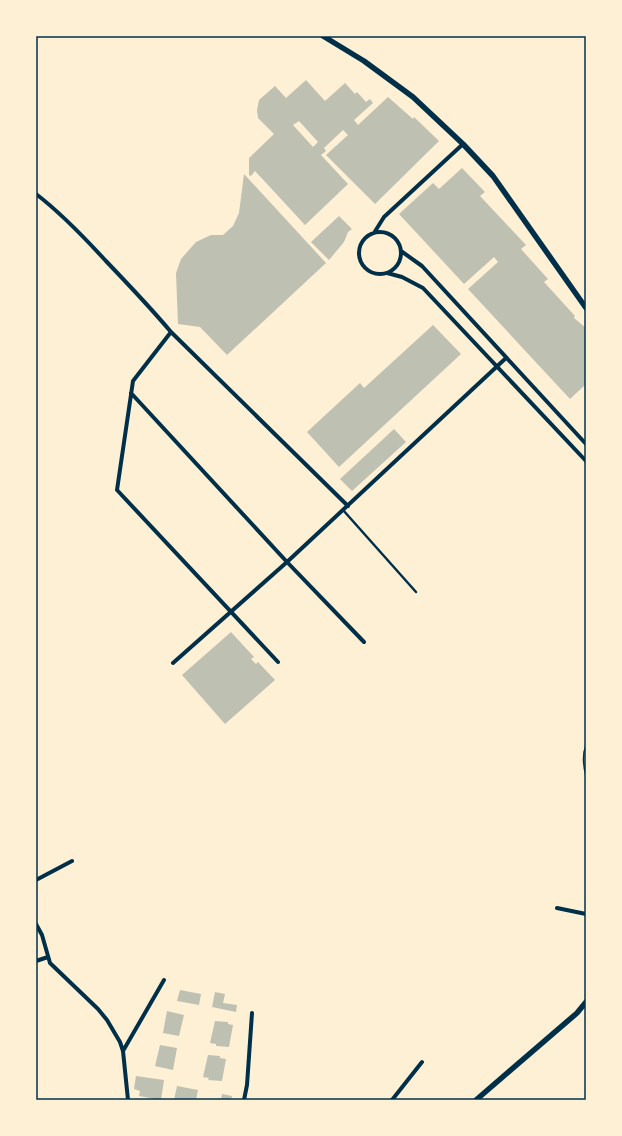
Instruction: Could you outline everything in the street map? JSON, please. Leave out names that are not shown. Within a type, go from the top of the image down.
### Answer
[{"type":"street","points":[[323,36],[364,61],[413,97],[463,144],[493,176],[586,308]]},
{"type":"street","points":[[374,234],[384,217],[463,144]]},
{"type":"street","points":[[36,194],[50,204],[76,229],[171,332],[348,506]]},
{"type":"street","points":[[380,232],[391,236],[396,240],[400,251],[400,258],[397,264],[387,273],[380,274],[368,270],[360,260],[360,247],[363,241],[380,232]]},
{"type":"street","points":[[400,251],[422,266],[586,444]]},
{"type":"street","points":[[387,273],[423,288],[586,461]]},
{"type":"street","points":[[171,332],[132,381],[117,490],[278,662]]},
{"type":"street","points":[[173,663],[288,562],[506,358]]},
{"type":"street","points":[[131,393],[364,642]]},
{"type":"street","points":[[36,880],[72,861]]},
{"type":"street","points":[[557,908],[586,914]]},
{"type":"street","points":[[36,924],[42,935],[50,963],[98,1009],[120,1042],[123,1051],[128,1100]]},
{"type":"street","points":[[36,961],[48,957]]},
{"type":"street","points":[[123,1051],[164,980]]},
{"type":"street","points":[[476,1100],[578,1013],[586,1002]]},
{"type":"street","points":[[244,1100],[252,1013]]},
{"type":"street","points":[[392,1100],[422,1062]]},
{"type":"lane","points":[[343,510],[416,592]]},
{"type":"path","points":[[586,745],[583,766],[586,776]]},
{"type":"building","points":[[306,80],[325,101],[345,83],[355,94],[357,92],[366,102],[370,99],[373,103],[354,120],[358,125],[388,97],[413,119],[414,117],[439,141],[375,204],[326,155],[348,135],[343,130],[324,148],[326,151],[321,155],[348,184],[305,225],[255,171],[251,176],[249,175],[249,158],[274,134],[258,118],[257,110],[259,100],[275,86],[286,98]],"holes":[[[299,121],[318,142],[313,147],[293,125]]]},
{"type":"building","points":[[462,168],[485,192],[480,196],[526,245],[521,249],[548,279],[544,282],[575,316],[574,318],[586,328],[586,384],[570,399],[468,289],[498,262],[494,257],[464,284],[399,214],[433,183],[439,189]]},
{"type":"building","points":[[244,174],[326,263],[227,355],[200,327],[178,324],[176,273],[181,259],[196,242],[211,235],[223,235],[233,226],[239,213]]},
{"type":"building","points":[[339,216],[352,229],[348,232],[344,242],[329,260],[311,242]]},
{"type":"building","points":[[433,325],[461,354],[339,467],[307,432],[360,383],[364,388]]},
{"type":"building","points":[[394,429],[406,442],[352,491],[340,479]]},
{"type":"building","points":[[231,632],[254,657],[251,659],[256,664],[258,662],[275,680],[225,724],[182,675]]},
{"type":"building","points":[[180,990],[201,994],[199,1005],[177,1001]]},
{"type":"building","points":[[215,992],[225,994],[223,1003],[237,1005],[236,1012],[212,1007]]},
{"type":"building","points":[[167,1011],[184,1015],[179,1036],[163,1033]]},
{"type":"building","points":[[215,1021],[228,1022],[228,1024],[233,1025],[229,1047],[216,1046],[216,1044],[210,1043]]},
{"type":"building","points":[[160,1045],[177,1048],[173,1070],[155,1066]]},
{"type":"building","points":[[208,1055],[220,1056],[220,1058],[226,1059],[222,1081],[208,1080],[209,1078],[203,1077]]},
{"type":"building","points":[[136,1076],[164,1080],[161,1100],[139,1096],[140,1091],[134,1089]]},
{"type":"building","points":[[177,1086],[198,1090],[196,1100],[174,1100]]},
{"type":"building","points":[[222,1094],[232,1096],[231,1100],[221,1100]]}]
